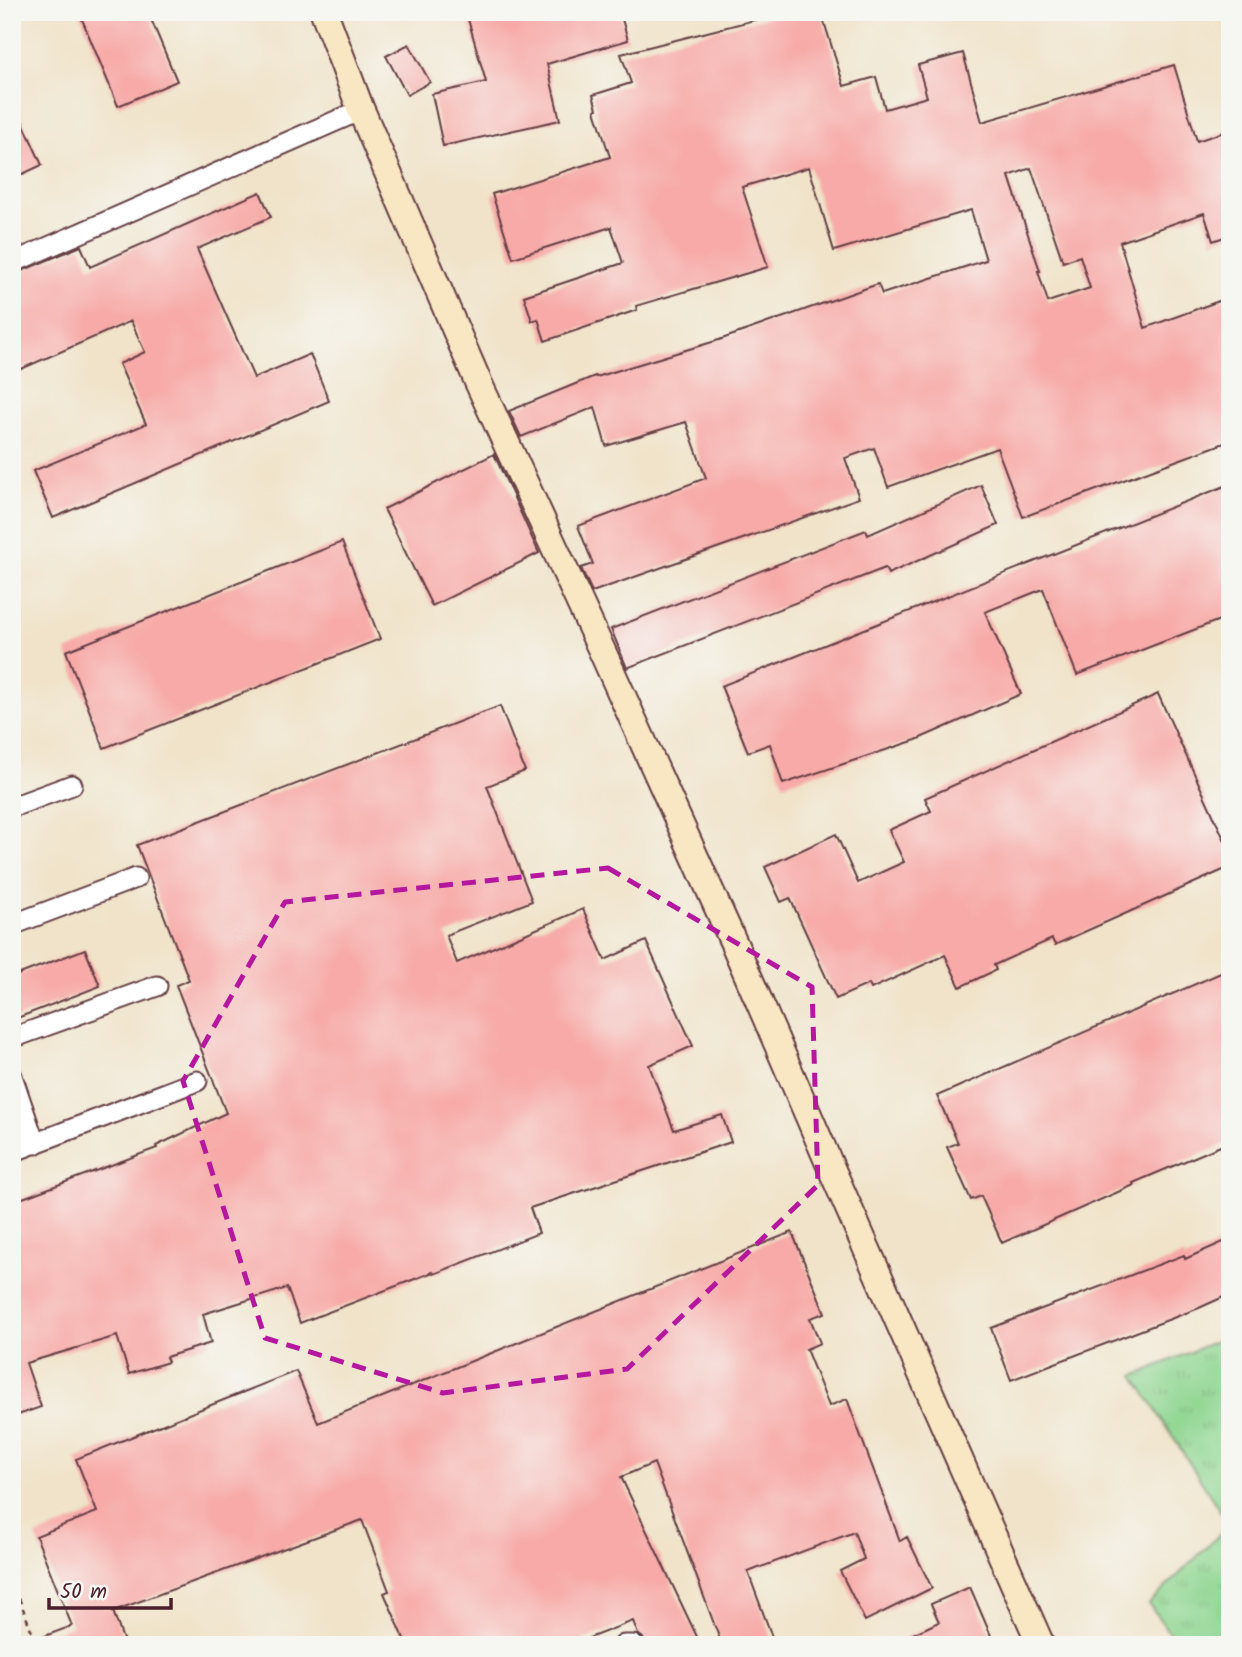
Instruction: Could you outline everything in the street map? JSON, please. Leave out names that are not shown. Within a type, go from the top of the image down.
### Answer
[{"type":"street","points":[[324,12],[361,110],[479,384],[736,948],[1041,1645]]},
{"type":"street","points":[[12,263],[361,110]]},
{"type":"street","points":[[12,807],[72,785]]},
{"type":"street","points":[[12,925],[136,878]]},
{"type":"street","points":[[12,1038],[157,986]]},
{"type":"street","points":[[12,1076],[35,1144]]},
{"type":"street","points":[[12,1152],[197,1081]]},
{"type":"street","points":[[624,1645],[633,1645]]},
{"type":"path","points":[[12,1580],[37,1645]]},
{"type":"highlighted area","points":[[608,868],[812,987],[818,1185],[627,1369],[443,1393],[265,1338],[183,1081],[285,902]]},
{"type":"green space","points":[[1230,1335],[1230,1645],[1178,1645],[1149,1604],[1229,1525],[1134,1376]]},
{"type":"building","points":[[79,12],[148,12],[177,81],[118,106]]},
{"type":"building","points":[[466,12],[620,12],[628,40],[547,64],[560,120],[443,146],[432,94],[486,82]]},
{"type":"building","points":[[786,12],[821,12],[844,86],[876,77],[885,109],[927,97],[918,65],[963,53],[982,122],[1174,65],[1197,141],[1230,130],[1230,235],[1213,241],[1204,213],[1120,242],[1145,328],[1230,297],[1230,441],[1023,517],[997,448],[888,487],[874,448],[845,458],[859,498],[592,592],[581,568],[593,564],[578,526],[706,478],[686,422],[606,446],[595,407],[521,437],[509,411],[595,376],[719,340],[878,284],[882,294],[986,260],[971,210],[834,251],[809,167],[742,187],[768,267],[636,306],[637,310],[545,341],[538,319],[532,321],[524,296],[623,263],[611,227],[513,258],[492,194],[610,157],[593,95],[631,83],[621,54]],"holes":[[[1031,168],[1063,262],[1080,256],[1090,288],[1048,302],[1009,176]]]},
{"type":"building","points":[[409,44],[430,82],[407,95],[386,56]]},
{"type":"building","points":[[12,98],[42,165],[12,179]]},
{"type":"building","points":[[260,192],[271,217],[197,249],[254,378],[310,354],[329,401],[53,518],[33,471],[146,424],[119,364],[145,352],[131,321],[12,373],[12,275],[81,246],[90,267]]},
{"type":"building","points":[[494,454],[539,553],[432,606],[384,509]]},
{"type":"building","points":[[1230,484],[1230,616],[1077,675],[1043,589],[985,612],[1021,694],[916,740],[783,784],[770,744],[748,752],[721,686]]},
{"type":"building","points":[[981,485],[998,525],[888,574],[885,568],[627,668],[611,629],[866,530],[868,535]]},
{"type":"building","points":[[342,542],[380,639],[104,748],[66,651]]},
{"type":"building","points":[[1158,694],[1230,852],[1230,867],[1055,945],[1052,939],[994,965],[996,970],[960,987],[945,955],[871,989],[869,984],[836,999],[790,898],[781,902],[765,867],[836,834],[858,883],[904,862],[889,830],[931,811],[925,798]]},
{"type":"building","points":[[500,706],[525,771],[487,786],[532,901],[446,935],[457,963],[583,909],[605,960],[646,941],[693,1046],[649,1065],[674,1130],[722,1115],[731,1142],[530,1208],[539,1233],[300,1323],[287,1288],[203,1314],[211,1343],[166,1357],[168,1362],[129,1374],[117,1336],[26,1363],[41,1407],[12,1417],[12,1202],[157,1148],[156,1146],[226,1113],[176,985],[189,980],[137,845]]},
{"type":"building","points":[[85,949],[100,986],[12,1020],[12,977]]},
{"type":"building","points":[[1230,969],[1230,1142],[1002,1243],[981,1196],[971,1200],[947,1147],[958,1143],[937,1096]]},
{"type":"building","points":[[792,1232],[825,1313],[810,1318],[820,1343],[806,1349],[829,1406],[847,1399],[900,1541],[907,1537],[932,1588],[865,1621],[840,1571],[864,1559],[854,1532],[748,1572],[775,1645],[722,1645],[654,1463],[621,1477],[701,1645],[645,1645],[633,1621],[571,1645],[407,1645],[384,1593],[389,1591],[362,1520],[113,1611],[125,1645],[26,1645],[72,1626],[36,1536],[97,1512],[76,1459],[296,1371],[318,1423]]},
{"type":"building","points":[[1230,1239],[1230,1294],[1011,1380],[991,1328],[1184,1255],[1185,1259]]},
{"type":"building","points":[[970,1587],[995,1645],[889,1645],[939,1622],[931,1604]]}]
